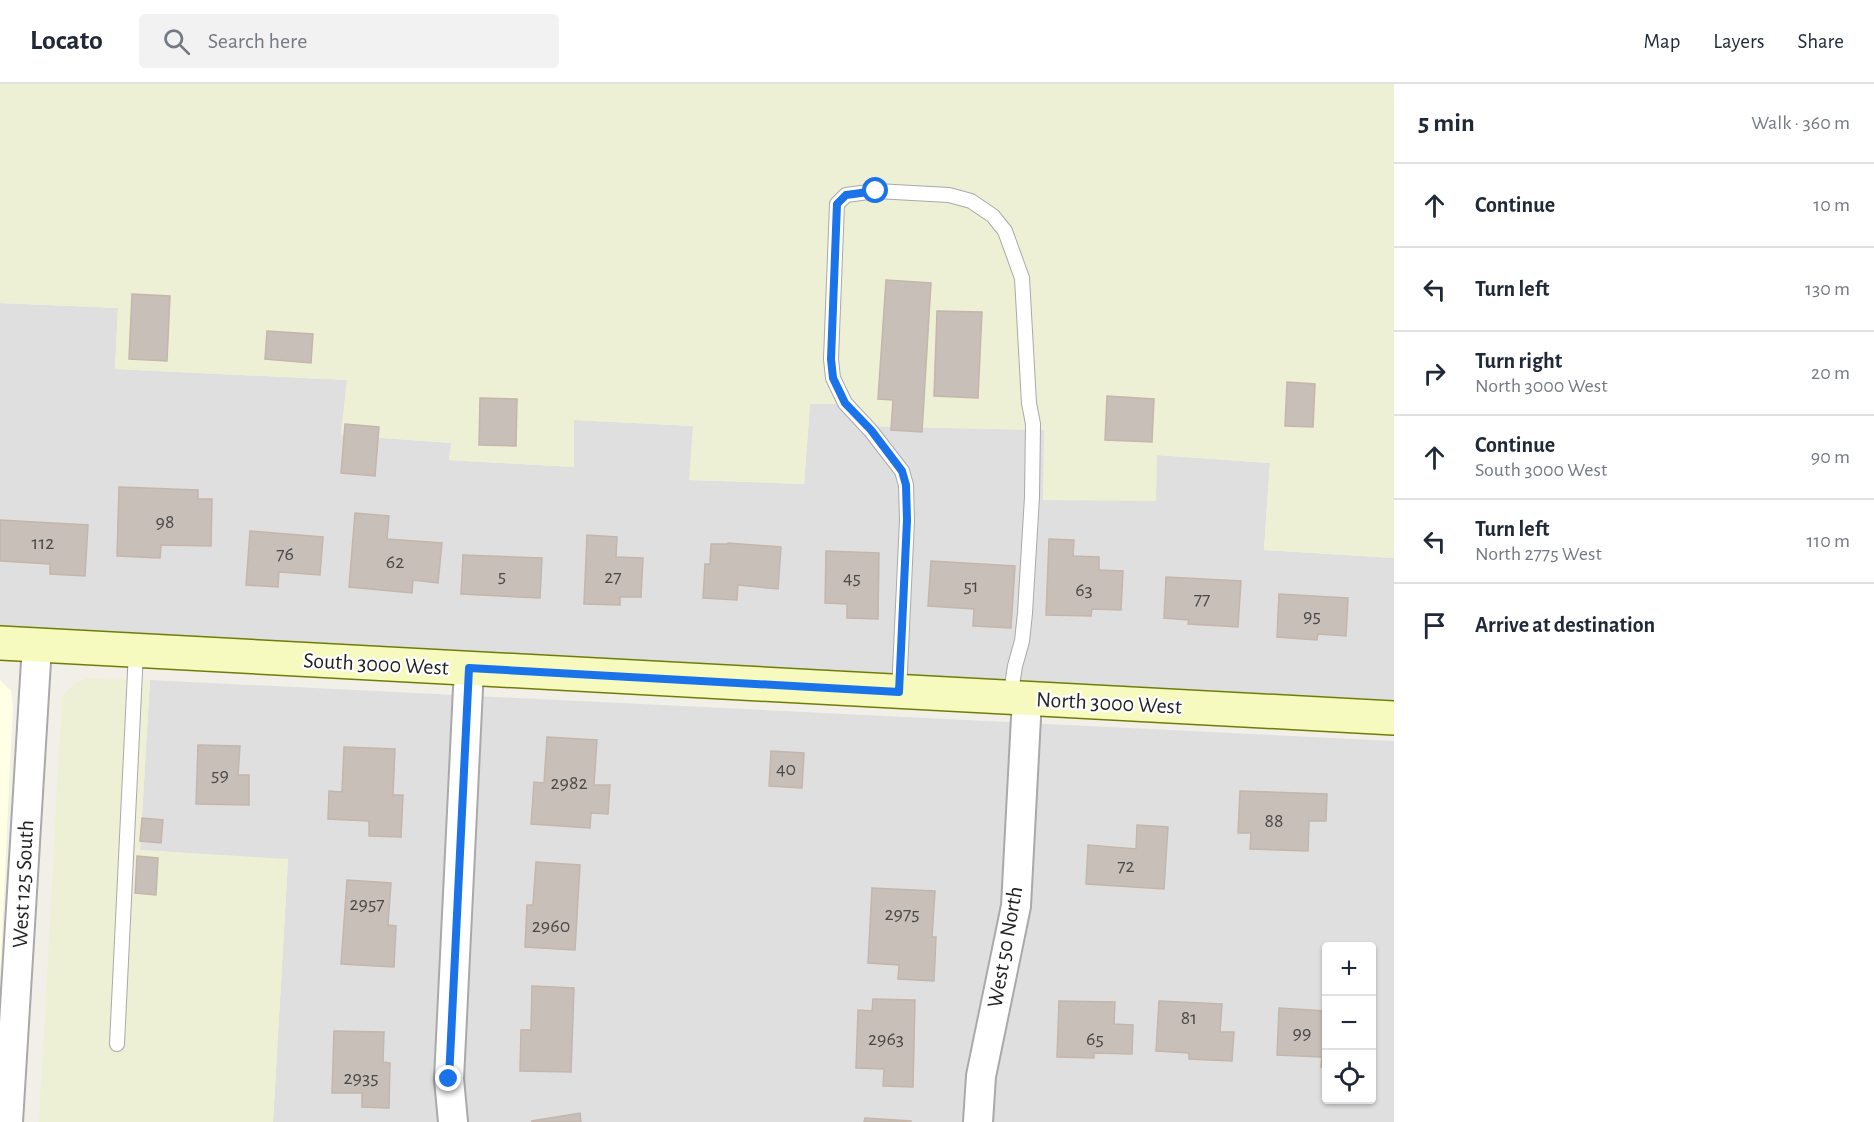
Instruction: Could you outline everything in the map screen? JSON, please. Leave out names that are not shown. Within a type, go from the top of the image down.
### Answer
[{"type":"main road","name":"South 3000 West","points":[[0,644],[824,688]]},
{"type":"main road","name":"North 3000 West","points":[[824,688],[1394,718]]},
{"type":"street","name":"West 125 South","points":[[8,1122],[9,958],[37,645]]},
{"type":"street","points":[[453,1122],[449,1079],[469,668]]},
{"type":"street","name":"West 50 North","points":[[978,1122],[981,1076],[1016,906],[1018,698]]},
{"type":"lane","points":[[899,692],[907,520],[906,485],[902,471],[871,430],[845,403],[833,378],[831,359],[837,204],[846,195],[876,191],[949,195],[971,201],[993,216],[1005,231],[1022,278],[1029,403],[1033,424],[1032,497],[1022,641],[1015,666],[1018,698]]},
{"type":"lane","points":[[117,1044],[136,651]]},
{"type":"shaded area","points":[[0,84],[1394,84],[1394,558],[1264,550],[1270,463],[1157,455],[1156,501],[1043,500],[1044,430],[862,426],[844,404],[810,404],[804,484],[689,480],[693,426],[574,420],[574,467],[449,460],[451,443],[341,435],[347,380],[115,369],[118,308],[0,303]]},
{"type":"shaded area","points":[[0,303],[118,308],[115,369],[347,380],[341,435],[452,443],[449,460],[574,467],[574,420],[694,426],[690,480],[804,484],[810,404],[844,404],[862,426],[1045,430],[1043,500],[1157,455],[1270,463],[1264,550],[1394,558],[1394,700],[0,629]]},
{"type":"shaded area","points":[[87,678],[150,680],[140,850],[288,859],[273,1122],[39,1122],[62,697],[73,684]]},
{"type":"shaded area","points":[[0,680],[11,691],[13,705],[0,977]]},
{"type":"shaded area","points":[[150,680],[1394,741],[1394,1122],[273,1122],[288,860],[140,850]]},
{"type":"building","points":[[886,280],[931,283],[922,432],[891,430],[893,400],[878,399]]},
{"type":"building","points":[[132,294],[170,296],[167,361],[129,359]]},
{"type":"building","points":[[937,311],[982,312],[978,398],[934,396]]},
{"type":"building","points":[[267,331],[313,334],[311,363],[265,359]]},
{"type":"building","points":[[1287,382],[1315,384],[1313,427],[1285,426]]},
{"type":"building","points":[[1107,396],[1154,399],[1152,442],[1105,440]]},
{"type":"building","points":[[480,398],[517,399],[516,446],[479,445]]},
{"type":"building","points":[[345,424],[379,427],[375,476],[341,473]]},
{"type":"building","points":[[119,487],[198,490],[198,499],[212,499],[211,546],[161,545],[160,558],[117,556]]},
{"type":"building","points":[[355,513],[389,516],[387,539],[442,543],[438,583],[413,580],[412,593],[349,587]]},
{"type":"building","points":[[0,520],[88,525],[85,576],[50,574],[50,564],[0,561]]},
{"type":"building","points":[[250,531],[323,537],[320,575],[279,572],[278,587],[246,585]]},
{"type":"building","points":[[587,535],[617,537],[616,557],[643,558],[641,597],[620,597],[620,605],[584,604]]},
{"type":"building","points":[[1049,539],[1074,540],[1073,556],[1099,557],[1099,570],[1123,571],[1121,610],[1092,609],[1091,616],[1046,615]]},
{"type":"building","points":[[711,544],[781,547],[778,589],[738,585],[737,600],[703,598],[705,564],[710,564]]},
{"type":"building","points":[[826,551],[879,553],[878,619],[847,618],[847,604],[825,603]]},
{"type":"building","points":[[463,555],[542,558],[540,598],[461,594]]},
{"type":"building","points":[[931,561],[1015,566],[1011,628],[973,626],[974,609],[928,606]]},
{"type":"building","points":[[1166,577],[1241,581],[1238,627],[1188,624],[1189,620],[1164,618]]},
{"type":"building","points":[[1279,594],[1348,598],[1346,636],[1318,634],[1317,640],[1277,637]]},
{"type":"building","points":[[547,737],[597,740],[594,785],[610,785],[608,814],[591,813],[590,828],[531,824],[534,782],[544,783]]},
{"type":"building","points":[[198,745],[240,746],[238,775],[249,775],[249,805],[196,804]]},
{"type":"building","points":[[344,747],[395,749],[393,795],[403,795],[401,837],[369,836],[369,821],[328,819],[329,791],[342,792]]},
{"type":"building","points":[[771,751],[804,753],[802,788],[769,786]]},
{"type":"building","points":[[1240,791],[1327,794],[1326,821],[1309,821],[1308,851],[1250,849],[1251,833],[1238,833]]},
{"type":"building","points":[[142,818],[163,820],[161,843],[140,841]]},
{"type":"building","points":[[1137,825],[1168,827],[1164,889],[1086,884],[1088,845],[1136,849]]},
{"type":"building","points":[[137,856],[158,858],[156,895],[135,893]]},
{"type":"building","points":[[536,862],[580,865],[575,950],[525,947],[527,905],[533,905]]},
{"type":"building","points":[[347,880],[391,883],[388,925],[396,926],[394,967],[341,964]]},
{"type":"building","points":[[872,888],[935,891],[932,937],[936,937],[934,981],[898,979],[899,965],[868,963]]},
{"type":"building","points":[[532,986],[574,988],[571,1072],[520,1071],[521,1030],[531,1030]]},
{"type":"building","points":[[873,999],[915,1000],[913,1087],[883,1086],[884,1069],[856,1068],[858,1010],[872,1011]]},
{"type":"building","points":[[1059,1001],[1115,1002],[1114,1024],[1133,1025],[1132,1054],[1094,1053],[1094,1058],[1057,1057]]},
{"type":"building","points":[[1159,1001],[1222,1004],[1220,1032],[1234,1032],[1232,1061],[1189,1059],[1189,1053],[1156,1051]]},
{"type":"building","points":[[1279,1008],[1322,1011],[1322,1057],[1277,1055]]},
{"type":"building","points":[[334,1031],[384,1032],[383,1062],[390,1063],[389,1108],[362,1107],[362,1093],[332,1093]]},
{"type":"building","points":[[580,1113],[581,1122],[532,1122],[532,1121]]},
{"type":"building","points":[[865,1118],[911,1121],[911,1122],[864,1122]]},
{"type":"route","points":[[449,1079],[469,668],[899,692],[907,520],[906,485],[902,471],[871,430],[845,403],[833,378],[831,359],[837,204],[846,195],[876,191]]}]
